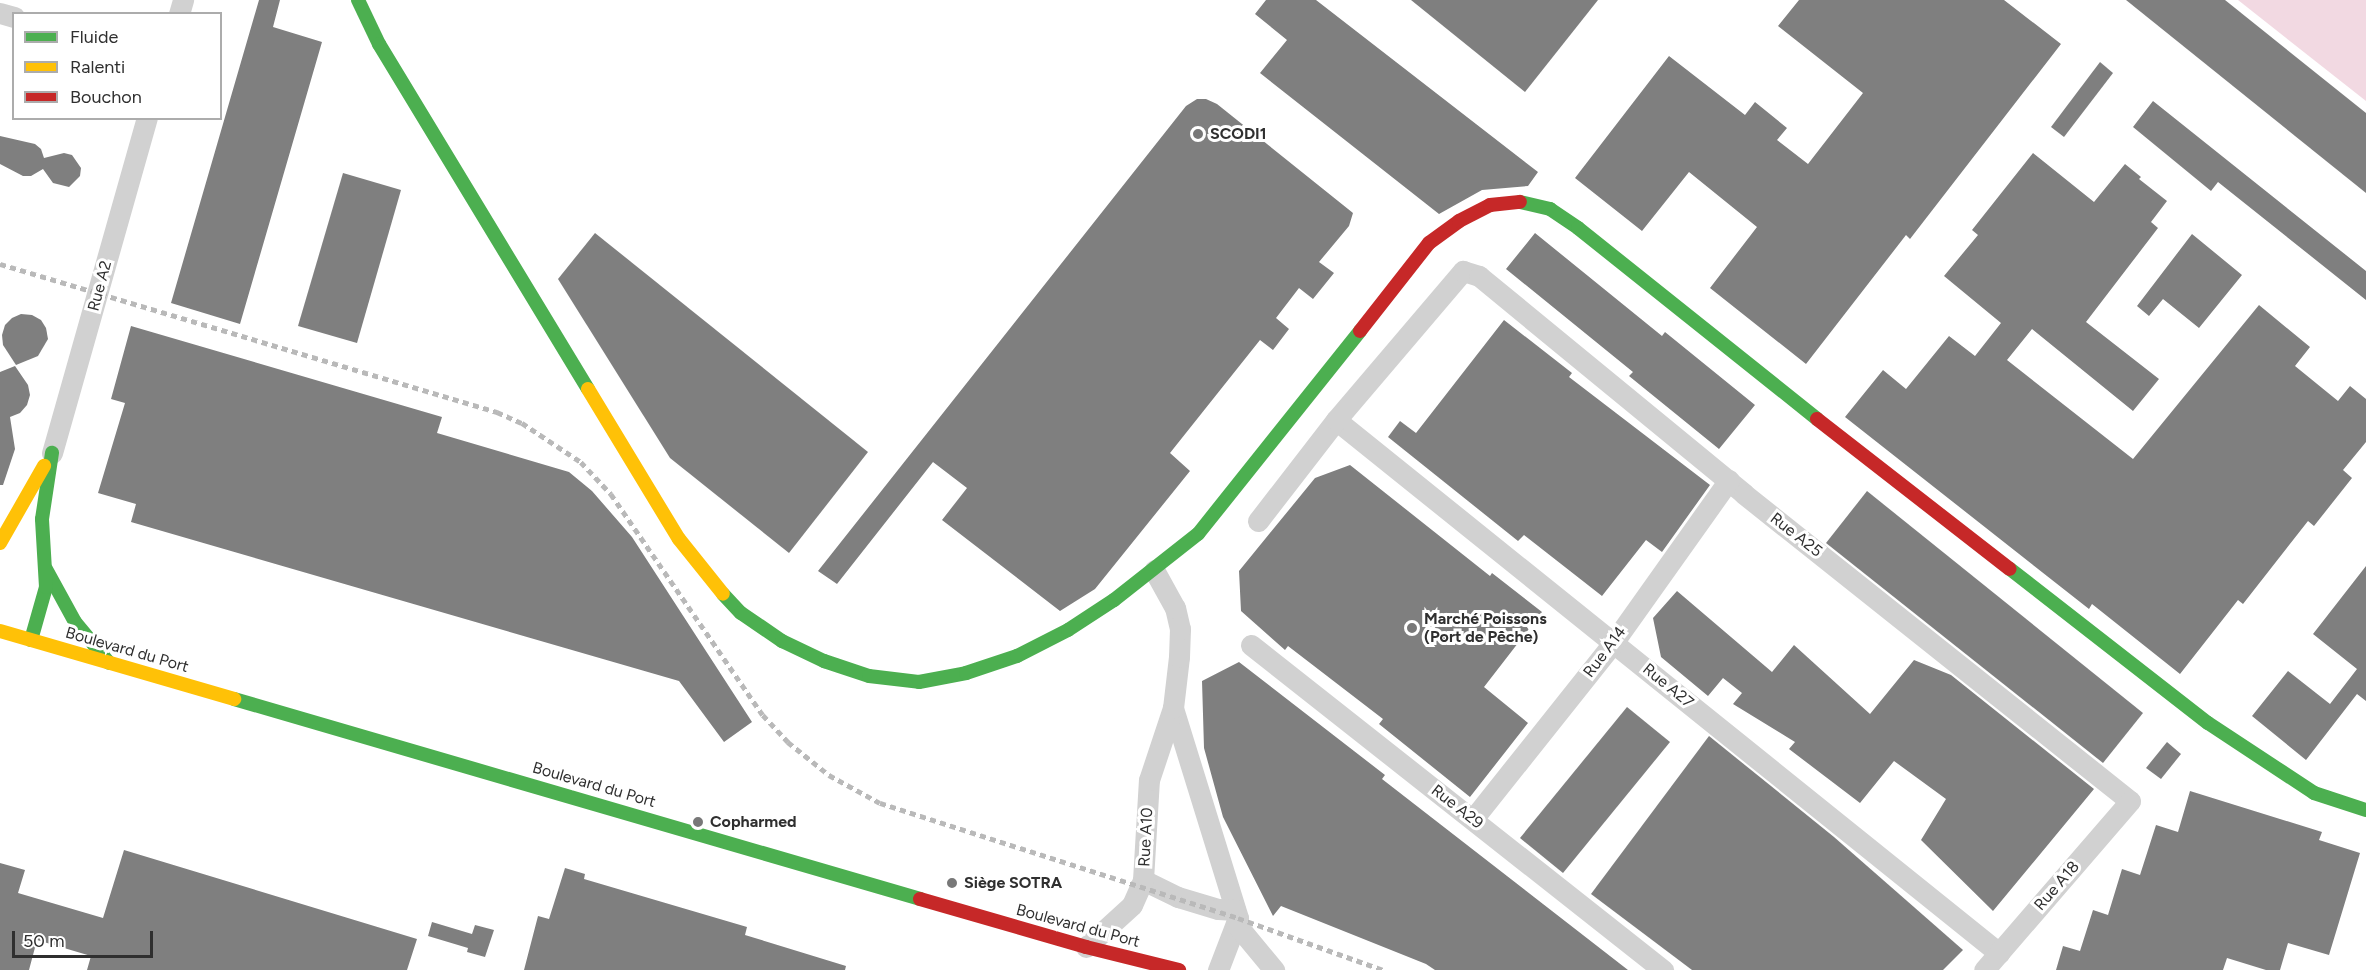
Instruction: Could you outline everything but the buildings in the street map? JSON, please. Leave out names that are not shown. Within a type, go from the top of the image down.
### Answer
[{"type":"street","points":[[358,0],[379,44],[679,539],[710,581],[741,613],[782,642],[824,661],[869,676],[919,682],[966,673],[1017,656],[1068,630],[1154,570],[1198,534],[1235,491],[1429,243],[1459,220],[1490,206],[1521,202],[1550,209],[1578,228],[1791,399],[2208,723],[2314,793],[2366,810]]},
{"type":"street","name":"Rue A2","points":[[52,453],[146,120]]},
{"type":"street","name":"Rue A25","points":[[1336,420],[1463,271],[1479,276],[1729,480],[2130,801]]},
{"type":"street","points":[[1258,520],[1336,420]]},
{"type":"street","name":"Rue A27","points":[[1336,420],[1999,952]]},
{"type":"street","points":[[0,543],[52,453]]},
{"type":"street","points":[[31,640],[44,602],[46,569],[42,519],[52,453]]},
{"type":"street","name":"Rue A14","points":[[1473,819],[1613,643],[1729,480]]},
{"type":"street","points":[[46,569],[75,622],[109,663]]},
{"type":"street","name":"Rue A10","points":[[1086,947],[1132,905],[1143,880],[1149,780],[1173,708],[1180,629],[1175,608],[1154,570]]},
{"type":"street","name":"Boulevard du Port","points":[[0,631],[1086,947],[1179,970]]},
{"type":"street","name":"Rue A29","points":[[1251,645],[1663,970]]},
{"type":"street","name":"Rue A10","points":[[1173,708],[1236,917],[1274,970]]},
{"type":"street","name":"Rue A18","points":[[1984,970],[2130,801]]},
{"type":"street","points":[[1143,880],[1178,897],[1236,917],[1218,970]]},
{"type":"shaded area","points":[[2238,0],[2366,0],[2366,101]]},
{"type":"railway","points":[[0,264],[497,412],[522,423],[581,462],[611,494],[763,715],[788,742],[829,775],[880,803],[1238,918],[1383,970]]},
{"type":"traffic: fast","points":[[358,0],[379,44],[588,389]]},
{"type":"traffic: fast","points":[[1520,202],[1550,209],[1578,228],[1817,419]]},
{"type":"traffic: fast","points":[[723,594],[741,613],[782,641],[824,661],[869,676],[919,682],[966,673],[1017,656],[1068,630],[1114,600],[1198,534],[1360,331]]},
{"type":"traffic: fast","points":[[31,640],[46,587],[42,519],[52,453]]},
{"type":"traffic: fast","points":[[46,569],[75,622],[109,663]]},
{"type":"traffic: fast","points":[[2010,569],[2208,723],[2314,793],[2366,810]]},
{"type":"traffic: fast","points":[[234,699],[920,899]]},
{"type":"traffic: slow","points":[[588,389],[679,539],[723,594]]},
{"type":"traffic: slow","points":[[0,543],[44,466]]},
{"type":"traffic: slow","points":[[0,631],[234,699]]},
{"type":"traffic: jam","points":[[1360,331],[1429,243],[1459,221],[1490,205],[1520,202]]},
{"type":"traffic: jam","points":[[1817,419],[2010,569]]},
{"type":"traffic: jam","points":[[920,899],[1086,947],[1179,970]]},
{"type":"place","name":"SCODI1","points":[[1198,134]]},
{"type":"place","name":"Marché Poissons (Port de Pêche)","points":[[1412,628]]},
{"type":"place","name":"Copharmed","points":[[698,822]]},
{"type":"place","name":"Siège SOTRA","points":[[952,883]]}]
